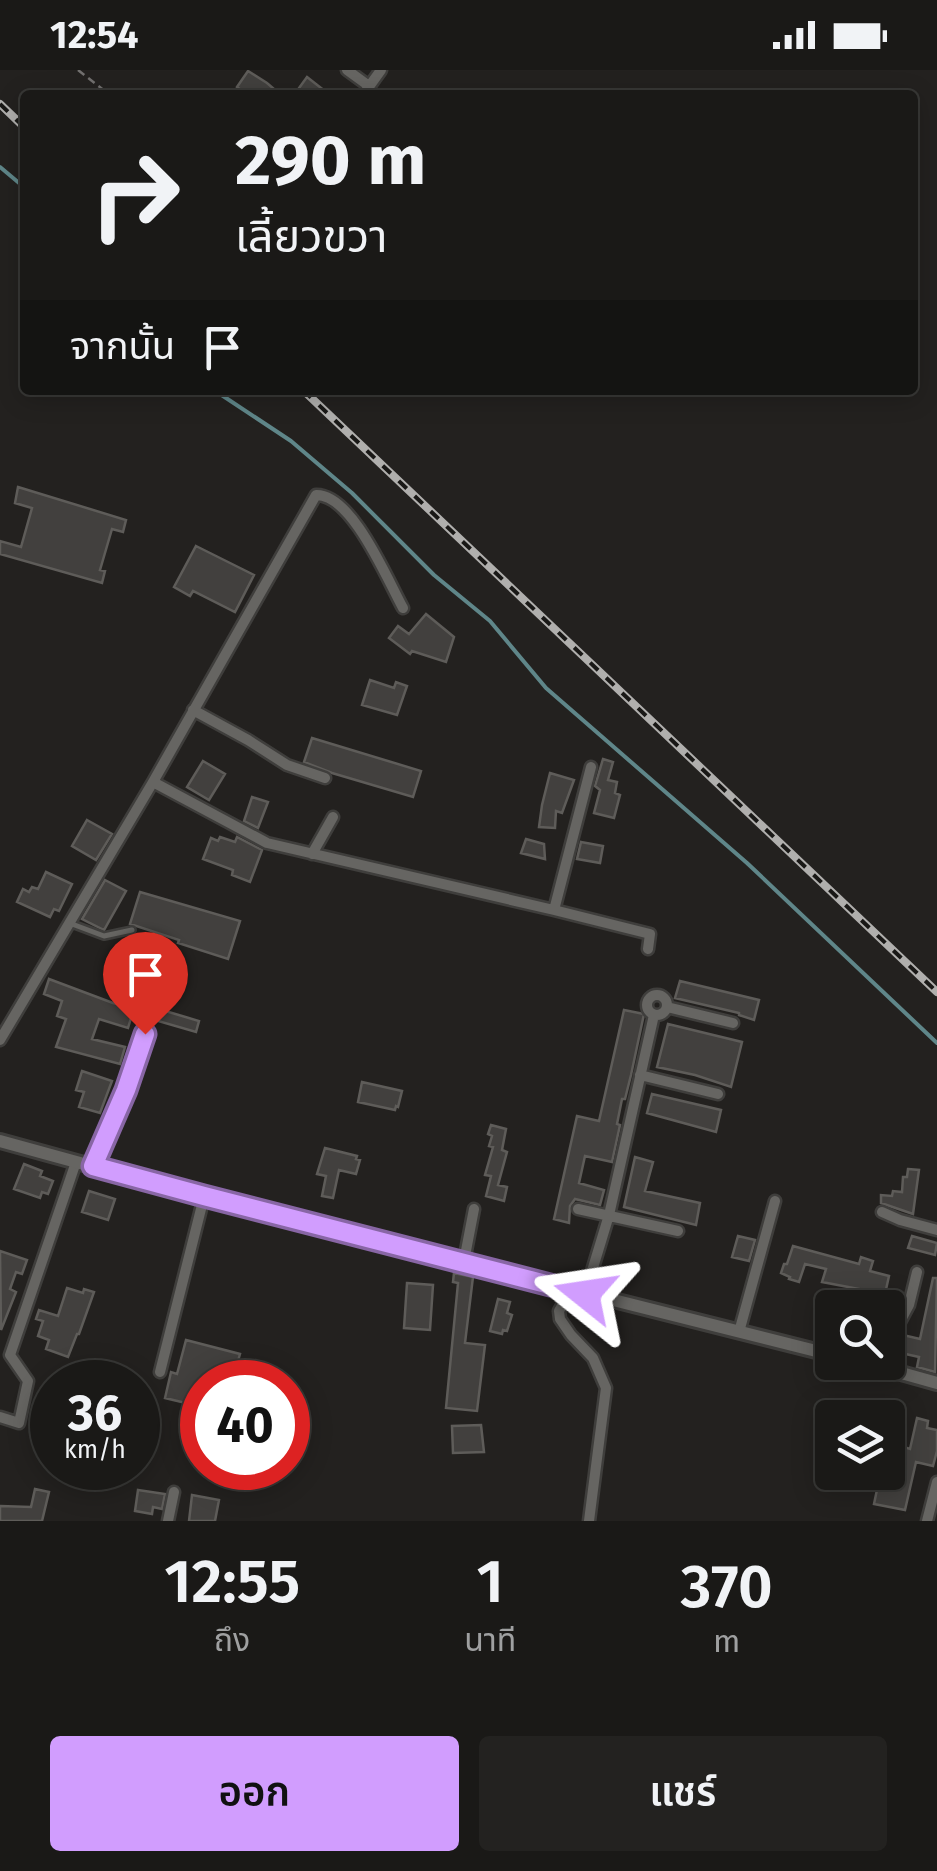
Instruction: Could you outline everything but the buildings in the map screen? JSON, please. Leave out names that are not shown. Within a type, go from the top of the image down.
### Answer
[{"type":"street","points":[[348,70],[366,90],[381,70]]},
{"type":"street","points":[[0,1040],[316,495],[328,497],[352,518],[403,608]]},
{"type":"street","points":[[193,710],[287,765],[325,778]]},
{"type":"street","points":[[554,910],[592,767]]},
{"type":"street","points":[[153,782],[259,840],[650,934],[648,949]]},
{"type":"street","points":[[312,854],[333,817]]},
{"type":"street","points":[[659,995],[666,1007],[654,1014],[647,1007],[648,1000],[659,995]]},
{"type":"street","points":[[666,1007],[733,1023]]},
{"type":"street","points":[[585,1294],[609,1216],[654,1014]]},
{"type":"street","points":[[93,1166],[145,1034]]},
{"type":"street","points":[[640,1075],[718,1094]]},
{"type":"street","points":[[0,1140],[204,1196],[815,1351]]},
{"type":"street","points":[[0,1417],[19,1422],[28,1381],[10,1355],[76,1162]]},
{"type":"street","points":[[160,1372],[204,1196]]},
{"type":"street","points":[[739,1332],[775,1201]]},
{"type":"street","points":[[578,1209],[678,1232]]},
{"type":"street","points":[[464,1261],[474,1210]]},
{"type":"street","points":[[882,1212],[937,1230]]},
{"type":"street","points":[[905,1314],[917,1272]]},
{"type":"street","points":[[571,1290],[559,1311],[560,1319],[594,1358],[606,1388],[588,1521]]},
{"type":"street","points":[[905,1374],[937,1383]]},
{"type":"street","points":[[927,1521],[937,1482]]},
{"type":"street","points":[[168,1521],[174,1492]]},
{"type":"lane","points":[[70,922],[104,936],[132,930]]},
{"type":"path","points":[[78,70],[104,90]]},
{"type":"waterway","points":[[0,167],[20,184]]},
{"type":"waterway","points":[[222,395],[291,441],[352,493],[434,575],[490,621],[546,688],[747,863],[937,1043]]},
{"type":"railway","points":[[0,104],[20,123]]},
{"type":"railway","points":[[308,395],[937,992]]},
{"type":"route","points":[[145,1034],[93,1166],[585,1294]]}]
